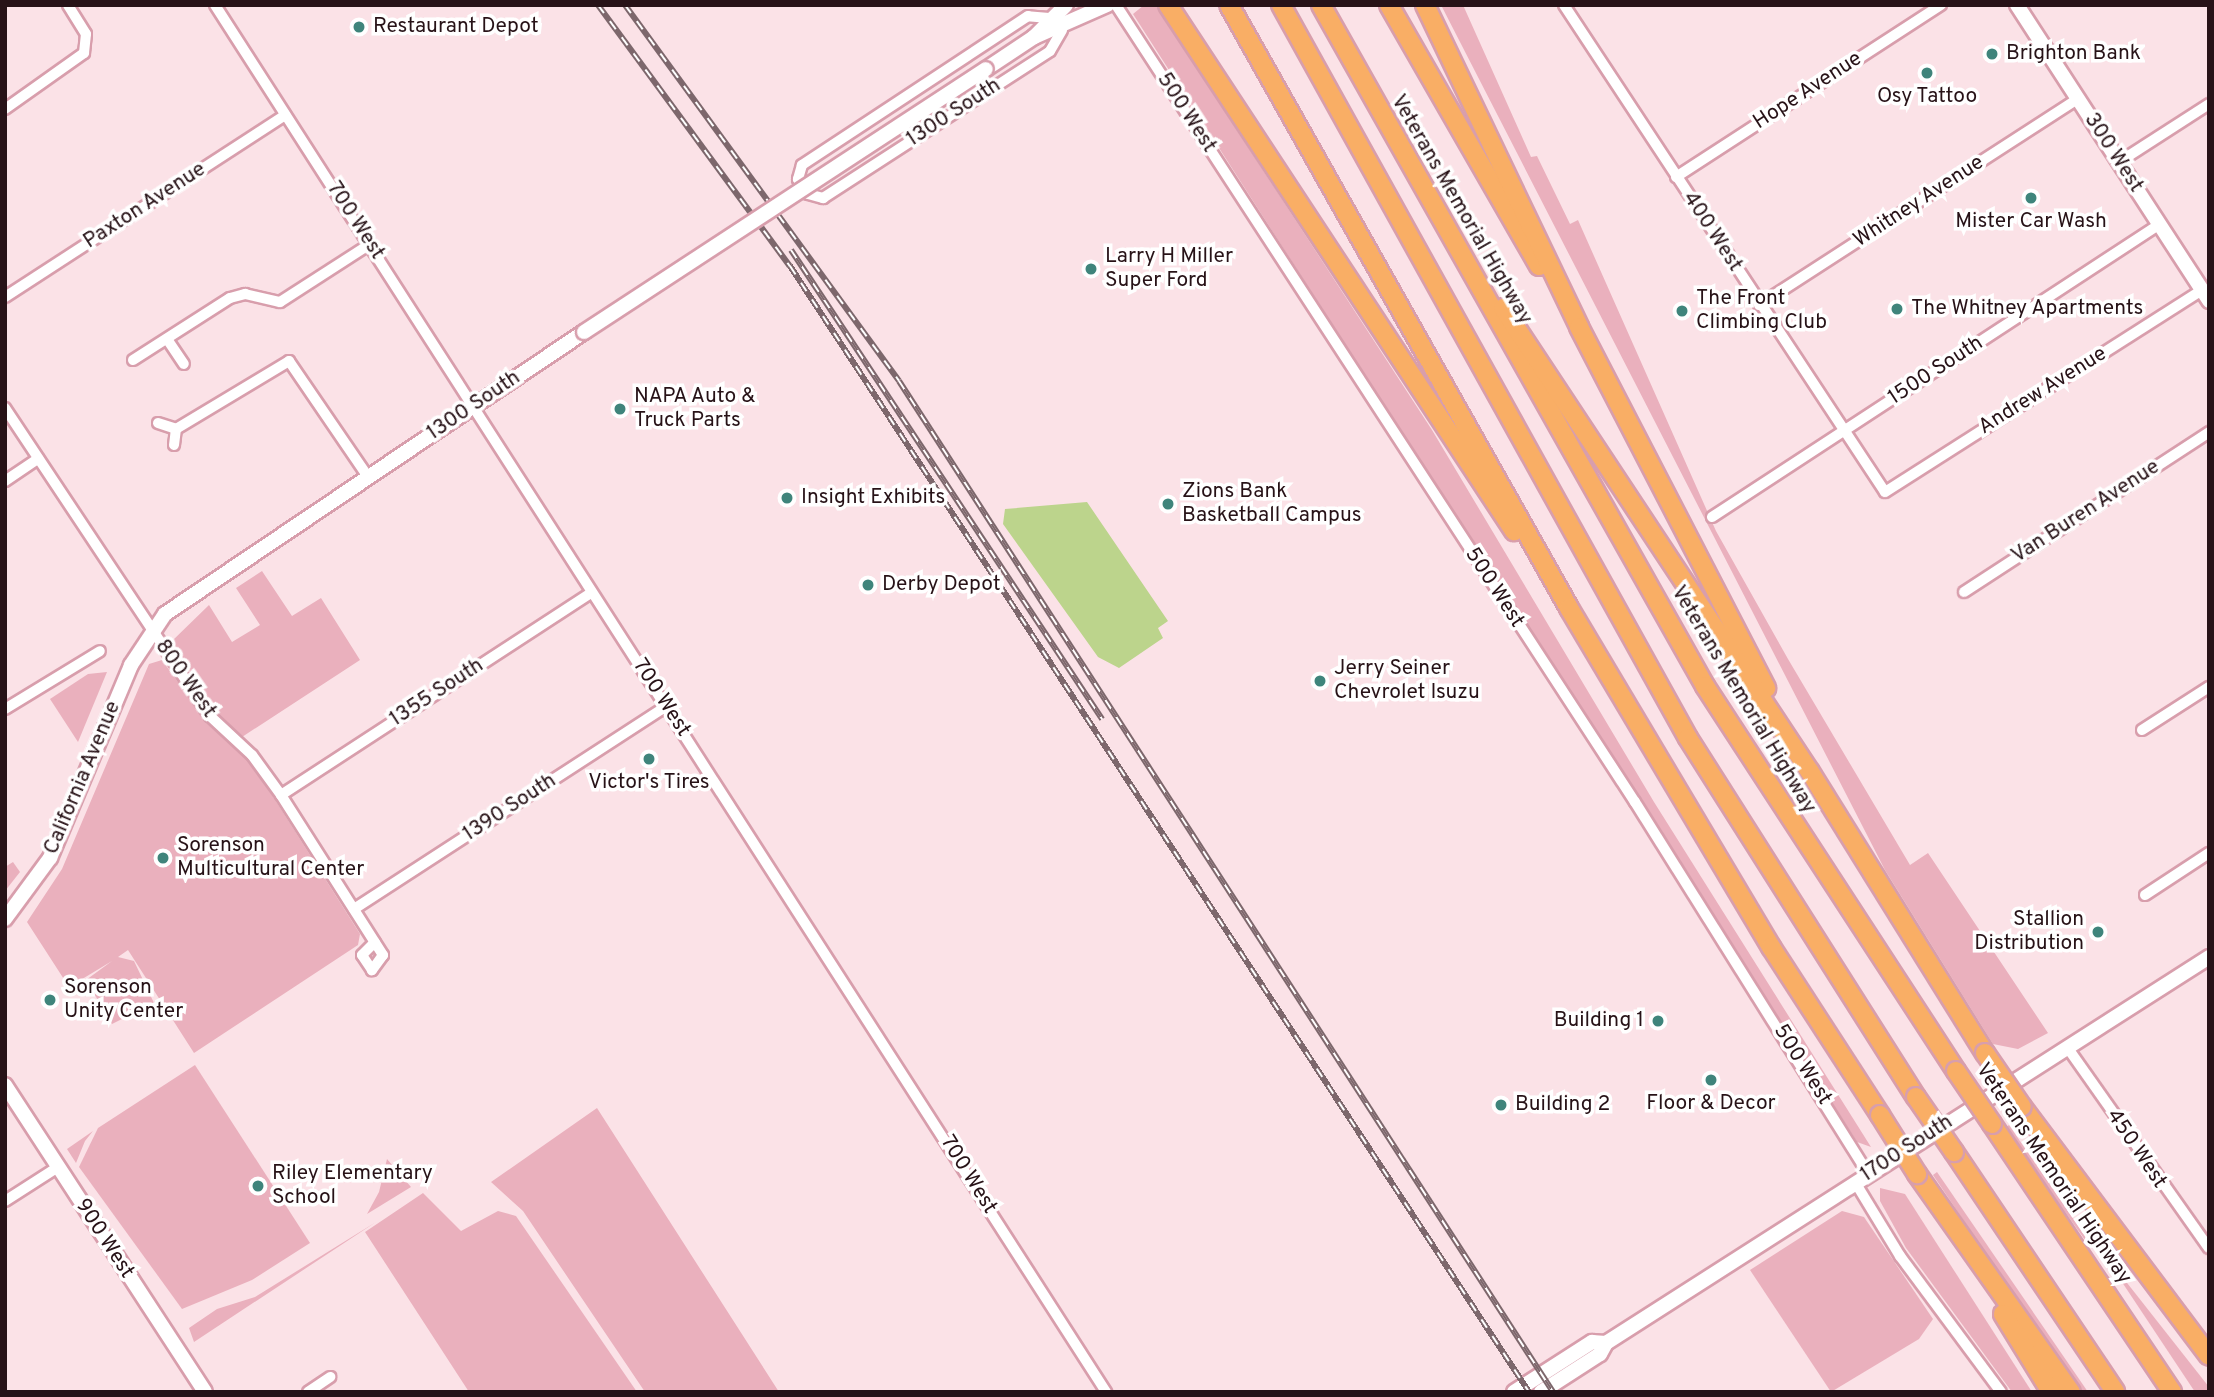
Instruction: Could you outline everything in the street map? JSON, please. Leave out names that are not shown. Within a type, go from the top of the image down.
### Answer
[{"type":"highway","points":[[1168,5],[1439,425],[1569,608]]},
{"type":"highway","points":[[1229,5],[1569,608],[1771,947],[1880,1115],[2051,1392]]},
{"type":"highway","points":[[1281,5],[1688,737],[1916,1097],[2115,1392]]},
{"type":"highway","name":"Veterans Memorial Highway","points":[[1321,5],[1408,165],[1704,686],[1956,1071],[2172,1392]]},
{"type":"highway","points":[[1389,5],[1496,200],[1579,327]]},
{"type":"highway","points":[[1424,5],[1579,327],[1810,772]]},
{"type":"highway","points":[[1408,165],[1810,772],[2022,1108],[2209,1356]]},
{"type":"highway","points":[[1917,1174],[2071,1392]]},
{"type":"main road","name":"1300 South","points":[[151,630],[192,591],[1034,37],[1049,18],[1066,5]]},
{"type":"main road","name":"1300 South","points":[[1034,37],[1062,30],[1107,5]]},
{"type":"main road","name":"300 West","points":[[2017,5],[2205,295]]},
{"type":"main road","name":"California Avenue","points":[[5,919],[50,858],[151,630]]},
{"type":"main road","name":"1700 South","points":[[1541,1392],[1600,1354],[1606,1343],[2209,957]]},
{"type":"main road","name":"900 West","points":[[5,1085],[205,1392]]},
{"type":"main road","name":"1700 South","points":[[1514,1392],[1592,1342],[1606,1343]]},
{"type":"street","points":[[5,108],[84,53],[86,34],[68,5]]},
{"type":"street","name":"700 West","points":[[215,5],[477,404],[592,592],[1106,1392]]},
{"type":"street","name":"500 West","points":[[1116,5],[1635,802],[1861,1178],[1900,1256],[2001,1392]]},
{"type":"street","name":"400 West","points":[[1564,5],[1842,432],[1885,492]]},
{"type":"street","name":"Hope Avenue","points":[[1676,177],[1941,5]]},
{"type":"street","name":"1300 South","points":[[1049,18],[1028,16],[802,165],[798,179],[808,194],[823,198],[1050,51],[1062,30]]},
{"type":"street","name":"Whitney Avenue","points":[[1759,305],[2078,99]]},
{"type":"street","points":[[2119,162],[2209,104]]},
{"type":"street","name":"Paxton Avenue","points":[[5,297],[285,115]]},
{"type":"street","name":"1500 South","points":[[1713,517],[2160,224]]},
{"type":"street","points":[[134,360],[235,296],[280,302],[370,244]]},
{"type":"street","name":"Andrew Avenue","points":[[1885,492],[2205,295]]},
{"type":"street","points":[[167,339],[184,364]]},
{"type":"street","points":[[158,423],[176,429],[289,361],[368,477]]},
{"type":"street","name":"800 West","points":[[5,408],[211,716],[252,755],[281,795],[374,942]]},
{"type":"street","points":[[174,445],[176,429]]},
{"type":"street","name":"Van Buren Avenue","points":[[1964,592],[2209,432]]},
{"type":"street","points":[[5,481],[38,459]]},
{"type":"street","name":"1355 South","points":[[281,795],[592,592]]},
{"type":"street","points":[[5,709],[100,651]]},
{"type":"street","points":[[2142,730],[2209,687]]},
{"type":"street","name":"1390 South","points":[[354,909],[667,706]]},
{"type":"street","points":[[2145,895],[2209,853]]},
{"type":"street","name":"450 West","points":[[2067,1047],[2209,1248]]},
{"type":"street","points":[[5,1201],[58,1167]]},
{"type":"street","points":[[308,1392],[330,1377]]},
{"type":"shaded area","points":[[1144,5],[1157,7],[1432,430],[1654,802],[1871,1147],[1857,1142],[1133,14]]},
{"type":"shaded area","points":[[1441,5],[1463,5],[1531,157],[1537,156],[1570,224],[1578,220],[1716,531],[1788,659],[1910,865],[1928,853],[2048,1033],[2018,1049],[1993,1044],[1885,870]]},
{"type":"shaded area","points":[[1087,502],[1168,621],[1158,628],[1163,638],[1119,668],[1098,657],[1003,524],[1005,509]]},
{"type":"shaded area","points":[[262,571],[292,616],[321,598],[360,660],[242,737],[217,714],[171,642],[209,605],[232,642],[260,625],[236,588]]},
{"type":"shaded area","points":[[162,660],[209,725],[253,765],[360,934],[358,945],[194,1053],[128,950],[118,957],[134,961],[154,1003],[112,1024],[86,980],[112,961],[69,987],[27,922],[62,869],[149,664]]},
{"type":"shaded area","points":[[107,672],[78,742],[50,699],[88,674]]},
{"type":"shaded area","points":[[13,862],[20,872],[5,891],[5,867]]},
{"type":"shaded area","points":[[195,1065],[310,1243],[252,1280],[182,1309],[79,1167],[98,1128]]},
{"type":"shaded area","points":[[597,1108],[779,1392],[645,1392],[523,1211],[491,1182]]},
{"type":"shaded area","points":[[2009,1125],[2092,1246],[2090,1247],[2005,1128]]},
{"type":"shaded area","points":[[93,1131],[85,1141],[76,1163],[67,1149]]},
{"type":"shaded area","points":[[387,1159],[411,1187],[367,1214],[379,1192]]},
{"type":"shaded area","points":[[1937,1172],[2088,1392],[2079,1392],[1933,1175]]},
{"type":"shaded area","points":[[1880,1188],[1905,1194],[2032,1392],[2012,1392],[1906,1248],[1880,1201]]},
{"type":"shaded area","points":[[423,1193],[461,1231],[498,1211],[516,1216],[637,1392],[469,1392],[365,1232]]},
{"type":"shaded area","points":[[1842,1211],[1864,1217],[1933,1319],[1919,1339],[1831,1392],[1750,1270]]},
{"type":"shaded area","points":[[376,1222],[194,1342],[189,1328],[217,1309],[255,1297]]},
{"type":"shaded area","points":[[2098,1246],[2209,1387],[2209,1392],[2195,1392]]},
{"type":"railway","points":[[598,5],[790,266],[1529,1392]]},
{"type":"railway","points":[[625,5],[899,381],[1553,1392]]},
{"type":"railway","points":[[791,250],[1102,719]]},
{"type":"place","name":"Restaurant Depot","points":[[359,27]]},
{"type":"place","name":"Brighton Bank","points":[[1992,54]]},
{"type":"place","name":"Osy Tattoo","points":[[1927,73]]},
{"type":"place","name":"Mister Car Wash","points":[[2031,198]]},
{"type":"place","name":"Larry H Miller Super Ford","points":[[1091,269]]},
{"type":"place","name":"The Whitney Apartments","points":[[1897,309]]},
{"type":"place","name":"The Front Climbing Club","points":[[1682,311]]},
{"type":"place","name":"NAPA Auto & Truck Parts","points":[[620,409]]},
{"type":"place","name":"Insight Exhibits","points":[[787,498]]},
{"type":"place","name":"Zions Bank Basketball Campus","points":[[1168,504]]},
{"type":"place","name":"Derby Depot","points":[[868,585]]},
{"type":"place","name":"Jerry Seiner Chevrolet Isuzu","points":[[1320,681]]},
{"type":"place","name":"Victor's Tires","points":[[649,759]]},
{"type":"place","name":"Sorenson Multicultural Center","points":[[163,858]]},
{"type":"place","name":"Stallion Distribution","points":[[2098,932]]},
{"type":"place","name":"Sorenson Unity Center","points":[[50,1000]]},
{"type":"place","name":"Building 1","points":[[1658,1021]]},
{"type":"place","name":"Floor & Decor","points":[[1711,1080]]},
{"type":"place","name":"Building 2","points":[[1501,1105]]},
{"type":"place","name":"Riley Elementary School","points":[[258,1186]]}]
